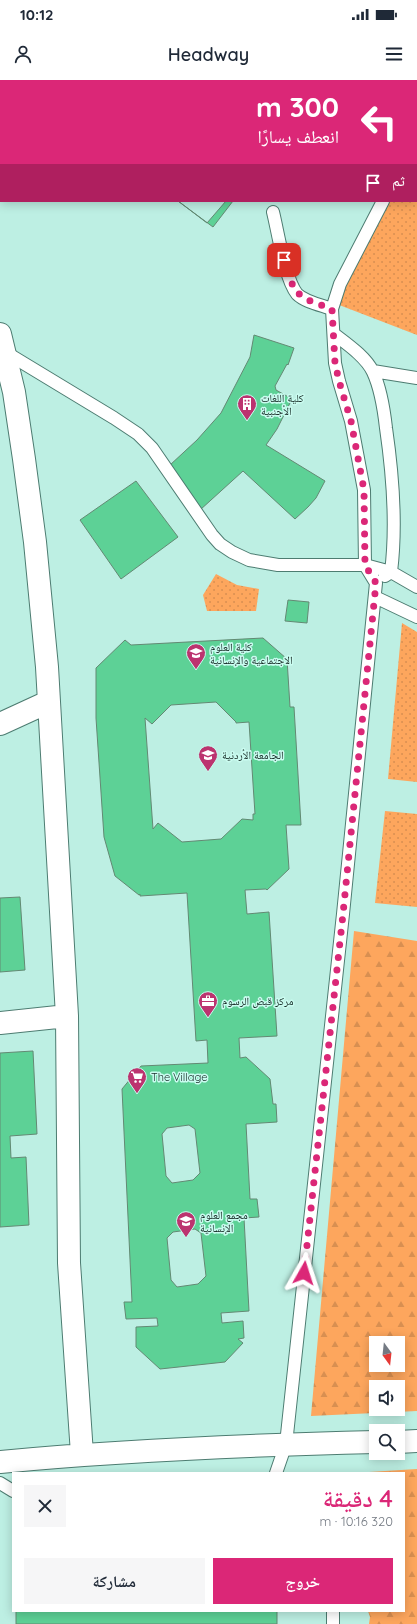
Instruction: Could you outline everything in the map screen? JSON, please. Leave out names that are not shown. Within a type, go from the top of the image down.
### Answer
[{"type":"street","points":[[1,345],[14,392],[35,542],[47,667],[67,1016],[69,1262],[82,1454]]},
{"type":"street","points":[[0,724],[48,702]]},
{"type":"street","points":[[0,1023],[67,1016]]},
{"type":"street","points":[[405,1442],[417,1441]]},
{"type":"street","points":[[0,1462],[82,1454],[286,1444],[369,1442]]},
{"type":"lane","points":[[276,1472],[286,1444],[376,583],[365,565],[364,490],[351,421],[335,363],[332,309],[340,284],[382,202]]},
{"type":"lane","points":[[273,212],[291,281],[298,294],[309,301],[332,309]]},
{"type":"lane","points":[[334,334],[356,350],[373,371],[379,389],[390,452],[394,515],[391,572],[376,583]]},
{"type":"lane","points":[[1,345],[141,437],[152,448],[212,535],[220,544],[232,552],[249,560],[278,565],[365,565],[391,572],[417,587]]},
{"type":"lane","points":[[373,371],[417,378]]},
{"type":"lane","points":[[375,597],[417,617]]},
{"type":"lane","points":[[0,1484],[12,1490]]},
{"type":"lane","points":[[333,1612],[333,1624]]},
{"type":"green space","points":[[387,202],[417,202],[417,335],[334,303]]},
{"type":"green space","points":[[216,574],[237,585],[259,589],[256,611],[207,611],[203,595]]},
{"type":"green space","points":[[402,623],[417,632],[417,782],[388,779]]},
{"type":"green space","points":[[385,811],[417,814],[417,907],[375,903]]},
{"type":"green space","points":[[354,931],[417,941],[417,1411],[405,1412],[405,1380],[369,1380],[369,1413],[311,1416]]},
{"type":"green space","points":[[417,1469],[417,1624],[369,1624],[370,1617],[368,1612],[405,1612],[405,1472],[369,1472]]},
{"type":"building","points":[[179,202],[232,202],[213,227]]},
{"type":"building","points":[[179,202],[225,202],[207,223]]},
{"type":"building","name":"كلية اللغات الأجنبية","points":[[254,335],[294,348],[288,365],[287,364],[275,386],[276,390],[292,399],[277,429],[266,445],[325,481],[316,498],[295,519],[243,471],[200,510],[170,465],[197,440],[221,413],[250,357]]},
{"type":"building","points":[[136,481],[178,537],[121,579],[80,520]]},
{"type":"building","points":[[288,600],[309,602],[307,623],[285,621]]},
{"type":"building","points":[[263,638],[287,659],[290,707],[294,707],[301,825],[286,825],[289,869],[267,890],[245,890],[247,914],[269,912],[277,1036],[239,1038],[240,1058],[246,1057],[270,1079],[273,1104],[276,1104],[277,1122],[246,1124],[250,1199],[257,1199],[259,1217],[244,1218],[249,1311],[221,1313],[222,1323],[243,1321],[244,1338],[238,1339],[243,1343],[225,1362],[160,1369],[136,1347],[136,1327],[158,1326],[157,1318],[126,1319],[124,1302],[132,1302],[122,1089],[141,1066],[208,1063],[207,1040],[196,1041],[187,893],[140,896],[140,894],[139,895],[115,876],[104,837],[96,718],[96,668],[125,640],[131,645]],"holes":[[[216,702],[236,723],[249,722],[255,814],[253,814],[253,820],[242,819],[221,839],[182,842],[158,823],[153,829],[145,718],[152,724],[171,705]],[[189,1125],[195,1129],[200,1173],[193,1180],[172,1183],[166,1176],[162,1134],[167,1128]],[[195,1229],[201,1233],[206,1276],[198,1284],[177,1287],[171,1280],[167,1238],[173,1232]]]},
{"type":"building","points":[[20,897],[25,970],[0,972],[0,898]]},
{"type":"building","points":[[33,1051],[37,1134],[10,1136],[11,1158],[26,1157],[29,1225],[0,1227],[0,1053]]},
{"type":"building","points":[[16,1612],[277,1612],[277,1624],[16,1624]]},
{"type":"place","name":"كلية اللغات الأجنبية","points":[[247,421]]},
{"type":"place","name":"كلية العلوم الاجتماعية والإنسانية","points":[[196,670]]},
{"type":"place","name":"الجامعة الأردنية","points":[[208,772]]},
{"type":"place","name":"مركز قبض الرسوم","points":[[208,1018]]},
{"type":"place","name":"The Village","points":[[137,1094]]},
{"type":"place","name":"مجمع العلوم الإنسانية","points":[[186,1238]]},
{"type":"route","points":[[284,260],[291,281],[298,294],[309,301],[332,309],[335,363],[351,421],[364,490],[365,565],[376,583],[343,914],[304,1273]]}]
